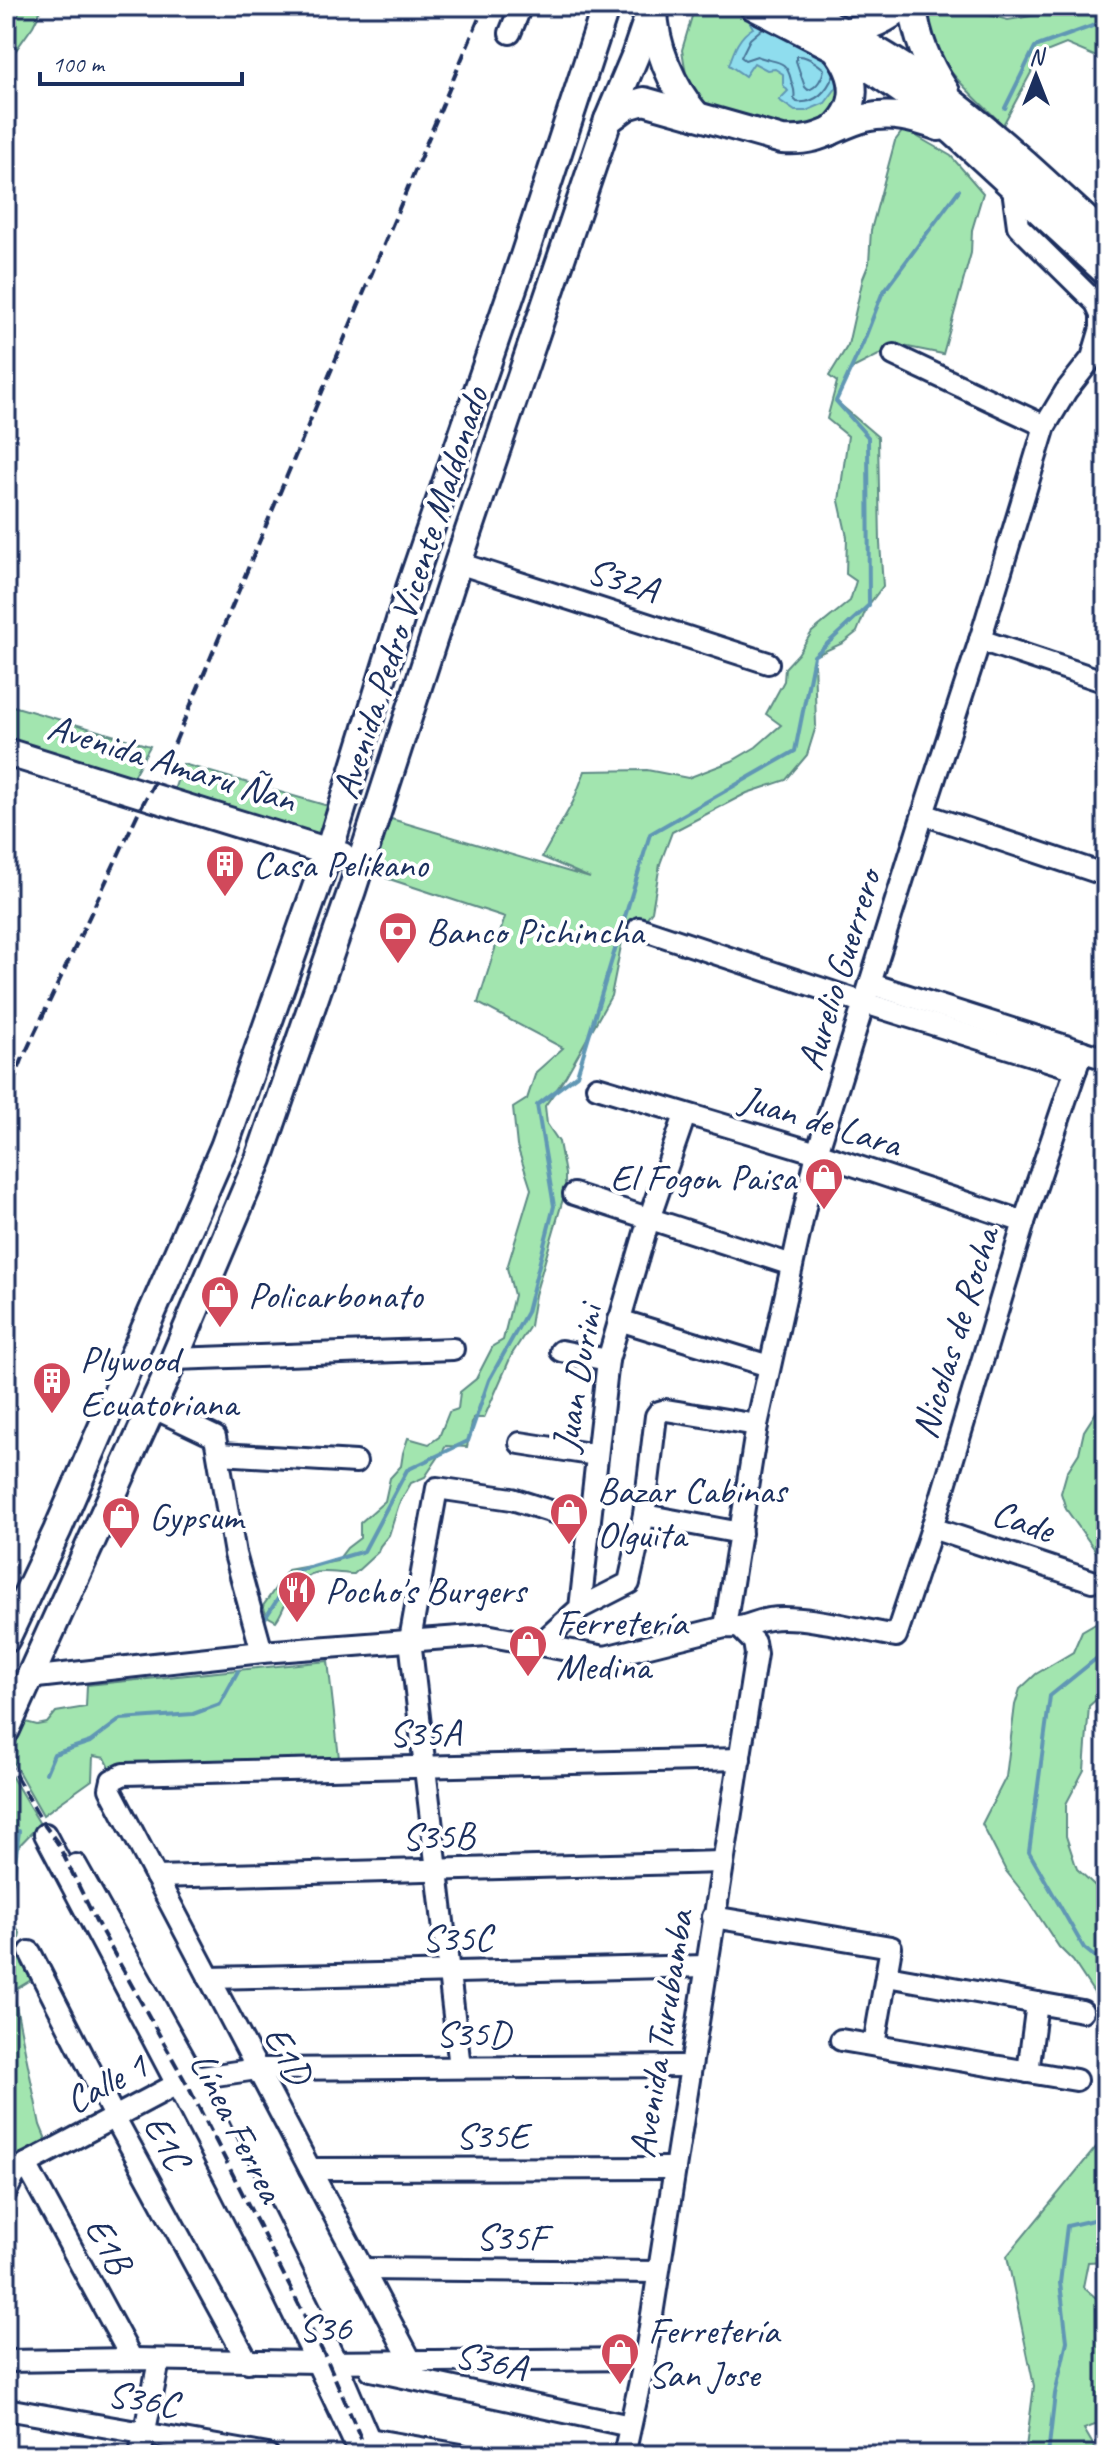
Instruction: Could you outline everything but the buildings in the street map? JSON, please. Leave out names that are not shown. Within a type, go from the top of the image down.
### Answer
[{"type":"main road","name":"Avenida Pedro Vicente Maldonado","points":[[6,1639],[57,1531],[224,1147],[326,858],[410,588],[606,6]]},
{"type":"main road","name":"Avenida Pedro Vicente Maldonado","points":[[6,1730],[174,1359],[259,1159],[608,120],[653,6]]},
{"type":"main road","points":[[653,6],[656,34],[671,78],[697,116]]},
{"type":"main road","points":[[662,49],[663,21],[669,6]]},
{"type":"main road","points":[[753,6],[794,13],[840,40],[877,73],[917,101],[961,123],[1106,238]]},
{"type":"main road","points":[[840,40],[883,20],[902,6]]},
{"type":"main road","points":[[913,6],[914,23],[922,49],[933,73],[949,95],[961,123],[1013,189],[1106,272]]},
{"type":"main road","points":[[830,132],[845,116],[853,88],[840,40]]},
{"type":"main road","points":[[608,120],[627,106],[644,101],[782,140],[800,142],[865,118],[887,115],[961,123]]},
{"type":"main road","name":"Avenida Amaru Ñan","points":[[6,752],[131,799],[358,870]]},
{"type":"main road","name":"Avenida Amaru Ñan","points":[[6,771],[131,799]]},
{"type":"street","points":[[510,33],[521,6]]},
{"type":"street","name":"Aurelio Guerrero","points":[[733,1628],[741,1533],[757,1425],[817,1153],[1045,426],[1066,391],[1099,355],[1101,314],[1096,303],[1018,226],[1013,189]]},
{"type":"street","points":[[894,355],[1045,426]]},
{"type":"street","name":"S32A","points":[[458,563],[768,663]]},
{"type":"street","points":[[980,640],[1106,682]]},
{"type":"street","points":[[923,814],[1106,875]]},
{"type":"street","points":[[639,928],[868,994],[1079,1060],[1106,1059]]},
{"type":"street","name":"Nicolas de Rocha","points":[[733,1628],[768,1619],[804,1620],[896,1636],[932,1528],[1024,1222],[1079,1060]]},
{"type":"street","name":"Juan de Lara","points":[[597,1087],[817,1153],[1024,1222]]},
{"type":"street","name":"Juan Durini","points":[[580,1608],[608,1360],[649,1219],[685,1115]]},
{"type":"street","points":[[574,1194],[792,1265]]},
{"type":"street","points":[[619,1320],[769,1366]]},
{"type":"street","points":[[174,1359],[453,1349]]},
{"type":"street","points":[[561,1351],[608,1360]]},
{"type":"street","points":[[152,1407],[215,1437],[235,1554],[262,1652]]},
{"type":"street","points":[[540,1644],[580,1608],[629,1583],[644,1515],[659,1412],[666,1410],[757,1425]]},
{"type":"street","points":[[520,1443],[597,1455]]},
{"type":"street","points":[[220,1454],[356,1462]]},
{"type":"street","points":[[460,2067],[410,1640],[437,1488],[512,1499],[588,1523]]},
{"type":"street","points":[[644,1515],[741,1533]]},
{"type":"street","name":"Cade","points":[[932,1528],[1092,1581]]},
{"type":"street","points":[[28,1678],[262,1652],[486,1635],[605,1657],[733,1628]]},
{"type":"street","name":"Avenida Turubamba","points":[[624,2455],[645,2359],[756,1654],[754,1642],[733,1628]]},
{"type":"street","name":"S35A","points":[[112,1780],[124,1774],[740,1759]]},
{"type":"street","name":"E1D","points":[[112,1780],[110,1789],[411,2361]]},
{"type":"street","name":"Línea Ferrea","points":[[45,1834],[186,2081]]},
{"type":"street","name":"Línea Ferrea","points":[[68,1851],[327,2362],[368,2450]]},
{"type":"street","name":"S35B","points":[[156,1877],[722,1862]]},
{"type":"street","points":[[713,1917],[891,1947],[874,2045]]},
{"type":"street","name":"E1C","points":[[30,1952],[115,2118],[248,2362]]},
{"type":"street","name":"S35C","points":[[209,1978],[706,1966]]},
{"type":"street","points":[[887,1976],[1082,2011]]},
{"type":"street","points":[[1028,2072],[1037,2003]]},
{"type":"street","points":[[841,2040],[1076,2080]]},
{"type":"street","name":"S35D","points":[[257,2069],[690,2066]]},
{"type":"street","name":"Calle 1","points":[[6,2192],[14,2176],[26,2164],[186,2081],[257,2069]]},
{"type":"street","name":"E1B","points":[[26,2164],[132,2359]]},
{"type":"street","name":"S35E","points":[[310,2169],[675,2168]]},
{"type":"street","name":"S35F","points":[[363,2269],[658,2272]]},
{"type":"street","name":"S36","points":[[9,2355],[248,2362],[645,2359]]},
{"type":"street","points":[[142,2445],[159,2361]]},
{"type":"street","name":"S36A","points":[[327,2362],[630,2426]]},
{"type":"street","name":"S36C","points":[[6,2409],[142,2445],[268,2455]]},
{"type":"street","points":[[368,2450],[461,2455]]},
{"type":"green space","points":[[6,6],[43,6],[6,64]]},
{"type":"green space","points":[[695,6],[732,6],[828,48],[850,106],[800,142],[706,106],[688,86],[682,50]]},
{"type":"green space","points":[[925,6],[955,6],[1008,20],[1042,14],[1054,6],[1106,6],[1106,61],[1066,44],[1041,54],[1003,125],[940,57],[926,24]]},
{"type":"green space","points":[[904,129],[951,156],[983,193],[972,230],[971,253],[943,354],[898,345],[851,369],[836,401],[878,437],[883,586],[867,607],[857,632],[843,643],[814,656],[816,726],[807,755],[786,780],[747,793],[672,832],[660,864],[652,911],[642,924],[624,931],[611,996],[566,1076],[545,1106],[547,1124],[559,1142],[565,1192],[535,1295],[530,1326],[512,1354],[484,1418],[473,1418],[467,1447],[446,1446],[425,1477],[411,1483],[399,1504],[389,1535],[378,1552],[354,1574],[323,1572],[308,1575],[295,1587],[276,1621],[267,1616],[263,1606],[288,1570],[337,1561],[360,1538],[360,1523],[385,1501],[390,1478],[401,1466],[408,1438],[429,1444],[439,1437],[449,1412],[458,1409],[460,1392],[476,1379],[493,1346],[503,1340],[514,1295],[507,1268],[531,1189],[517,1146],[513,1108],[527,1099],[536,1072],[563,1048],[478,1003],[505,917],[368,872],[388,818],[590,878],[542,857],[573,802],[585,771],[647,770],[688,778],[732,761],[756,747],[781,725],[766,714],[784,681],[785,668],[812,632],[850,601],[856,581],[846,574],[847,537],[839,501],[848,436],[827,419],[837,382],[829,376],[848,345],[869,263],[871,230],[895,141]]},
{"type":"green space","points":[[6,704],[150,746],[131,780],[6,743]]},
{"type":"green space","points":[[183,764],[335,808],[322,838],[173,793]]},
{"type":"green space","points":[[1106,1397],[1106,1570],[1066,1509],[1061,1493],[1067,1472],[1079,1453],[1084,1431]]},
{"type":"green space","points":[[1106,1617],[1106,1691],[1089,1706],[1084,1770],[1066,1804],[1066,1836],[1077,1869],[1106,1896],[1106,2017],[1100,2002],[1073,1961],[1059,1947],[1006,1871],[982,1824],[1006,1777],[1015,1705],[1020,1689],[1036,1674],[1073,1652],[1082,1631]]},
{"type":"green space","points":[[328,1661],[339,1758],[111,1770],[105,1758],[93,1756],[92,1780],[43,1815],[6,1750],[18,1720],[37,1725],[47,1723],[56,1712],[86,1707],[87,1685]]},
{"type":"green space","points":[[6,1767],[40,1824],[11,1854],[6,1910]]},
{"type":"green space","points":[[6,1912],[20,1933],[16,1953],[31,1980],[13,1991],[40,2125],[49,2147],[6,2179]]},
{"type":"green space","points":[[1106,2135],[1106,2261],[1088,2262],[1083,2287],[1106,2306],[1106,2421],[1084,2429],[1099,2455],[1025,2455],[1034,2386],[1007,2256]]},
{"type":"water","points":[[744,11],[847,63],[837,87],[825,103],[806,111],[795,111],[779,100],[788,91],[783,85],[783,74],[754,63],[745,76],[729,65],[741,39],[753,28]]},
{"type":"waterway","points":[[1005,108],[1035,47],[1106,21]]},
{"type":"waterway","points":[[264,1620],[296,1571],[364,1551],[407,1470],[468,1441],[489,1380],[527,1312],[554,1206],[537,1105],[577,1075],[650,834],[795,751],[814,656],[869,605],[868,437],[836,401],[882,294],[959,190]]},
{"type":"waterway","points":[[1106,1647],[1102,1654],[1050,1696],[1029,1852],[1084,1948],[1106,1966]]},
{"type":"waterway","points":[[46,1773],[54,1754],[90,1742],[121,1719],[193,1714],[220,1704],[238,1671]]},
{"type":"waterway","points":[[6,1933],[19,1831]]},
{"type":"waterway","points":[[1048,2455],[1055,2394],[1067,2341],[1060,2283],[1067,2226],[1106,2217]]},
{"type":"railway","points":[[6,1102],[22,1060],[139,811],[171,752],[484,6]]},
{"type":"railway","points":[[6,1759],[57,1842],[96,1921],[190,2090],[328,2362],[368,2455]]},
{"type":"place","name":"Casa Pelikano","points":[[225,898]]},
{"type":"place","name":"Banco Pichincha","points":[[398,965]]},
{"type":"place","name":"El Fogon Paisa","points":[[824,1211]]},
{"type":"place","name":"Policarbonato","points":[[220,1329]]},
{"type":"place","name":"Plywood Ecuatoriana","points":[[52,1415]]},
{"type":"place","name":"Bazar Cabinas Olguita","points":[[569,1546]]},
{"type":"place","name":"Gypsum","points":[[121,1550]]},
{"type":"place","name":"Pocho's Burgers","points":[[297,1624]]},
{"type":"place","name":"Ferretería Medina","points":[[528,1678]]},
{"type":"place","name":"Ferretería San Jose","points":[[620,2386]]}]
